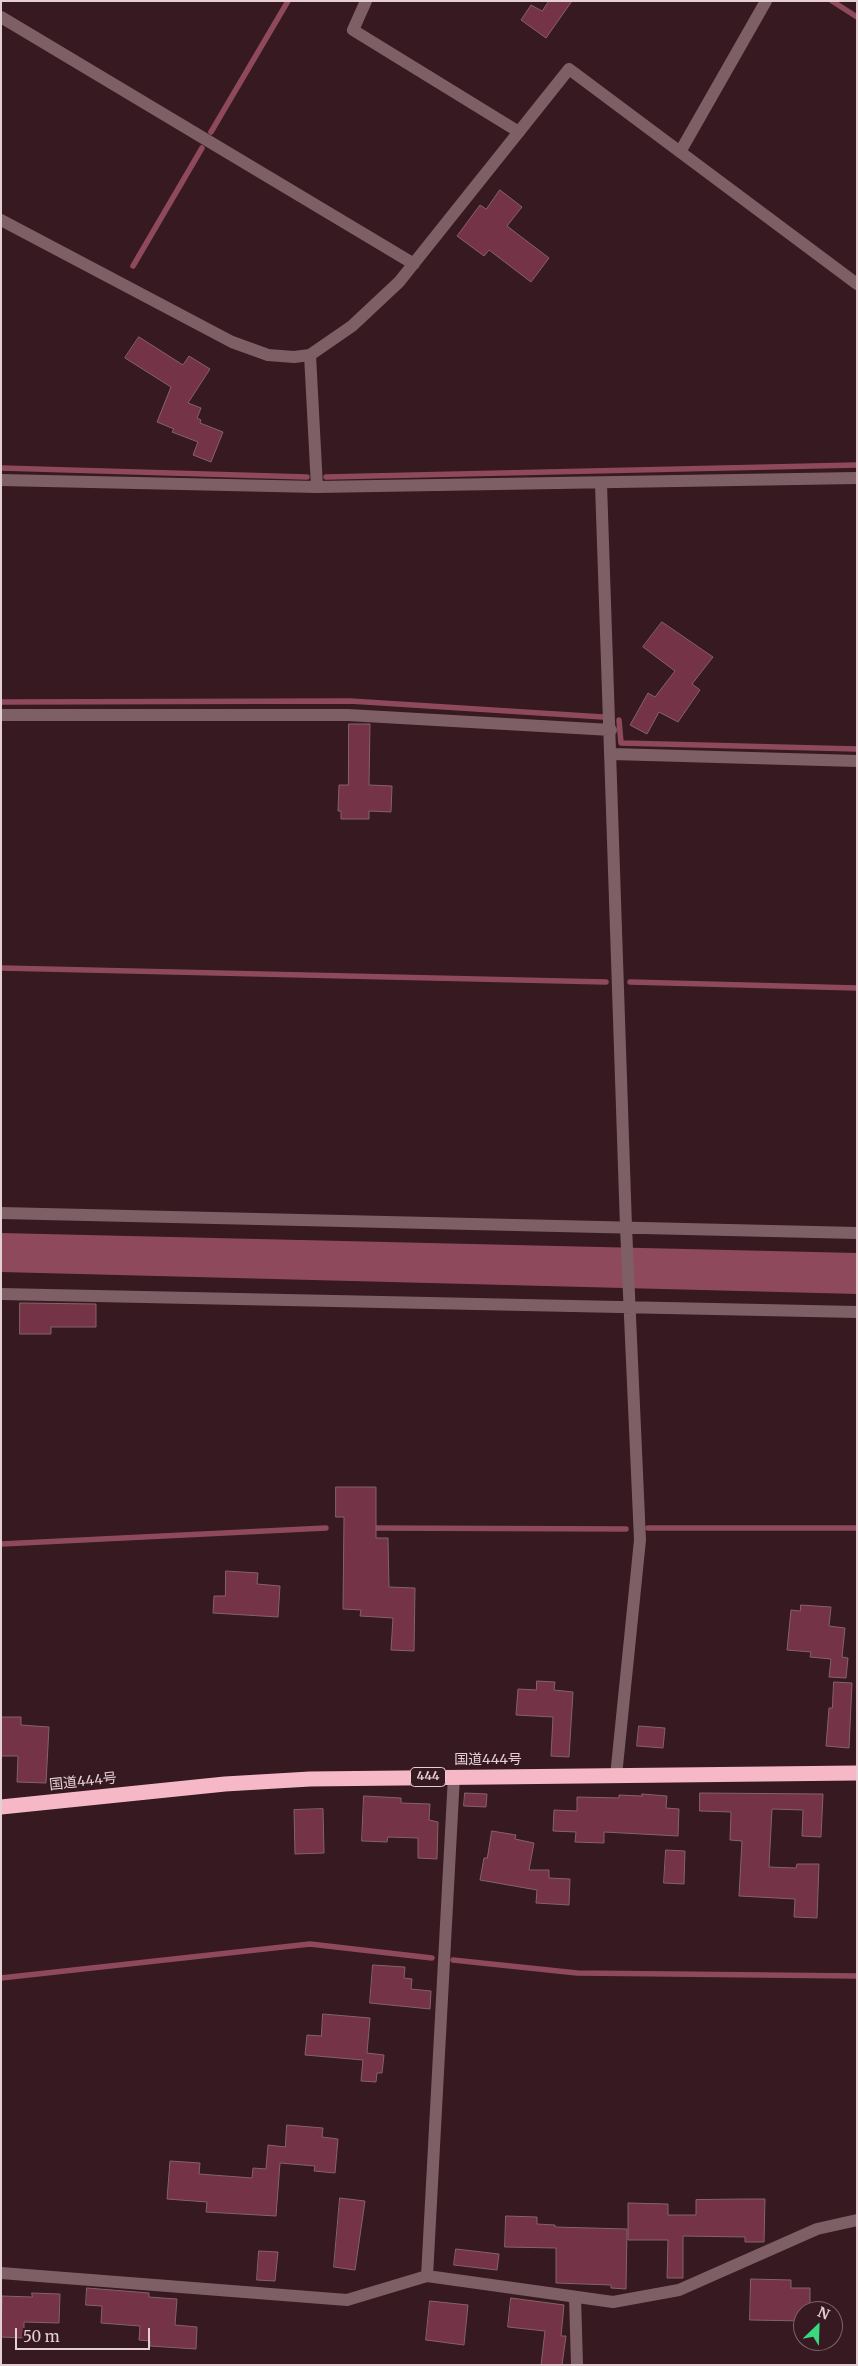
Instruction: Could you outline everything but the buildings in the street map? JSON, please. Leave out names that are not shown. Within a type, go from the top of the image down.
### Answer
[{"type":"highway","name":"国道444号","points":[[1,1807],[224,1784],[310,1779],[857,1773]]},
{"type":"street","points":[[366,1],[353,30],[519,132]]},
{"type":"street","points":[[680,152],[766,1]]},
{"type":"street","points":[[1,17],[414,264]]},
{"type":"street","points":[[1,220],[232,342],[268,355],[294,357],[310,355],[352,326],[399,282],[569,69],[857,284]]},
{"type":"street","points":[[310,355],[316,487]]},
{"type":"street","points":[[1,480],[316,487],[601,484],[857,478]]},
{"type":"street","points":[[601,484],[612,754],[627,1233],[640,1540],[616,1776]]},
{"type":"street","points":[[1,714],[348,715],[611,730]]},
{"type":"street","points":[[612,754],[857,761]]},
{"type":"street","points":[[1,1213],[627,1233],[857,1233]]},
{"type":"street","points":[[1,1294],[630,1301],[857,1312]]},
{"type":"street","points":[[427,2276],[454,1776]]},
{"type":"street","points":[[1,2273],[347,2300],[427,2276],[613,2302],[679,2290],[817,2229],[857,2220]]},
{"type":"street","points":[[575,2297],[577,2365]]},
{"type":"shaded area","points":[[1,1233],[857,1253],[857,1294],[1,1272]]},
{"type":"waterway","points":[[211,132],[288,1]]},
{"type":"waterway","points":[[832,1],[857,17]]},
{"type":"waterway","points":[[133,266],[202,148]]},
{"type":"waterway","points":[[326,477],[857,465]]},
{"type":"waterway","points":[[1,468],[307,477]]},
{"type":"waterway","points":[[1,702],[350,701],[603,717]]},
{"type":"waterway","points":[[619,720],[621,743],[857,749]]},
{"type":"waterway","points":[[1,968],[606,982]]},
{"type":"waterway","points":[[630,982],[857,988]]},
{"type":"waterway","points":[[1,1544],[326,1528]]},
{"type":"waterway","points":[[368,1528],[626,1529]]},
{"type":"waterway","points":[[648,1528],[857,1528]]},
{"type":"waterway","points":[[1,1978],[310,1944],[432,1958]]},
{"type":"waterway","points":[[453,1960],[577,1973],[857,1976]]}]
